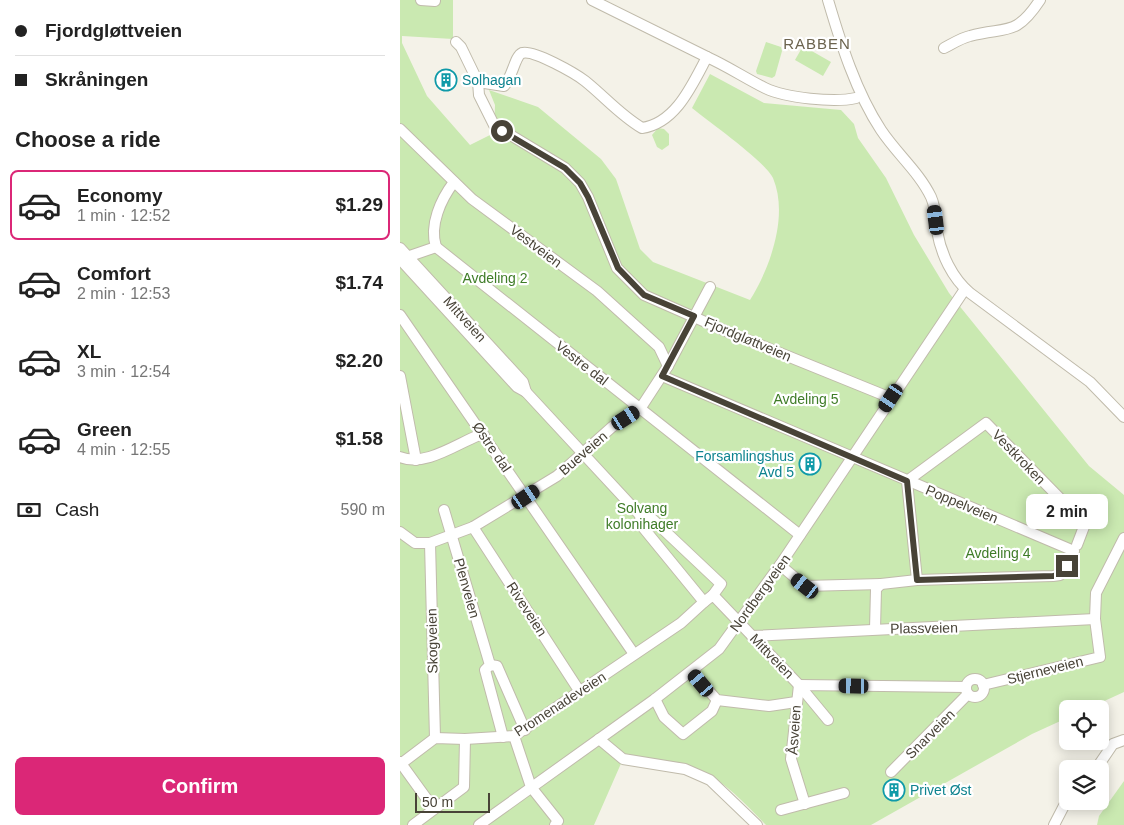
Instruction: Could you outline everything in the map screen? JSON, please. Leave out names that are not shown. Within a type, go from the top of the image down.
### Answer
[{"type":"street","points":[[421,0],[435,1]]},
{"type":"street","points":[[592,0],[767,89],[789,95],[834,100],[856,98]]},
{"type":"street","points":[[828,0],[847,56],[868,106],[895,149],[911,166],[928,191],[935,210],[941,246],[952,272],[964,288],[1090,382],[1124,417]]},
{"type":"street","points":[[944,48],[969,36],[1010,30],[1030,14],[1040,0]]},
{"type":"street","name":"Fjordgløttveien","points":[[456,42],[461,47],[478,82],[479,95],[494,125],[565,168],[580,183],[588,197],[618,268],[649,299],[891,398]]},
{"type":"street","points":[[478,82],[504,86],[511,76],[520,54],[537,56],[576,75],[621,115],[642,128],[668,118],[691,86],[707,57]]},
{"type":"street","name":"Vestveien","points":[[400,129],[472,199],[597,291],[658,347],[668,366]]},
{"type":"street","points":[[402,257],[436,247],[433,239],[434,225],[446,191],[454,182]]},
{"type":"street","name":"Vestre dal","points":[[436,247],[800,535]]},
{"type":"street","name":"Mittveien","points":[[402,257],[523,382],[526,392],[640,515],[650,517],[721,584],[713,595],[799,685],[828,720]]},
{"type":"street","name":"Bueveien","points":[[430,543],[473,527],[526,497],[583,455],[612,427],[640,409],[668,366],[710,287]]},
{"type":"street","name":"Nordbergveien","points":[[480,825],[655,700],[692,672],[719,648],[780,565],[964,288]]},
{"type":"street","name":"Østre dal","points":[[400,315],[634,654]]},
{"type":"street","points":[[400,376],[416,460]]},
{"type":"street","points":[[662,376],[851,457]]},
{"type":"street","name":"Vestkroken","points":[[907,481],[986,423],[1084,524],[1075,551]]},
{"type":"street","points":[[400,457],[408,460],[423,459],[477,436],[484,435]]},
{"type":"street","name":"Poppelveien","points":[[851,457],[1075,551]]},
{"type":"street","points":[[907,481],[917,580]]},
{"type":"street","name":"Plenveien","points":[[444,510],[490,665]]},
{"type":"street","name":"Mittveien","points":[[640,515],[641,525],[704,602]]},
{"type":"street","name":"Riveveien","points":[[473,527],[580,692]]},
{"type":"street","points":[[400,534],[415,543],[430,543]]},
{"type":"street","points":[[1095,619],[1096,593],[1124,538]]},
{"type":"street","name":"Skogveien","points":[[430,543],[435,738]]},
{"type":"street","points":[[780,565],[805,586],[1053,576],[1060,575],[1075,551]]},
{"type":"street","points":[[875,629],[876,589],[880,584]]},
{"type":"street","points":[[704,602],[713,595]]},
{"type":"street","name":"Promenadeveien","points":[[435,738],[465,739],[514,736],[681,623],[704,602]]},
{"type":"street","name":"Plassveien","points":[[752,636],[875,629],[964,627],[1095,619]]},
{"type":"street","name":"Stjerneveien","points":[[983,685],[1100,657],[1095,619]]},
{"type":"street","name":"Plenveien","points":[[490,665],[497,666],[525,730]]},
{"type":"street","name":"Plenveien","points":[[490,665],[485,670],[503,737]]},
{"type":"street","points":[[692,672],[717,700],[769,706],[796,702]]},
{"type":"street","points":[[799,685],[967,691]]},
{"type":"street","name":"Åsveien","points":[[799,685],[791,759],[805,804]]},
{"type":"street","name":"Snarveien","points":[[892,772],[967,691],[973,697],[980,695],[983,685]]},
{"type":"street","points":[[655,700],[664,717],[683,734],[712,711],[717,700]]},
{"type":"street","points":[[514,736],[531,787],[560,824]]},
{"type":"street","points":[[434,809],[401,762],[435,738]]},
{"type":"street","points":[[413,825],[464,787],[465,739]]},
{"type":"street","points":[[600,739],[623,758],[685,769],[710,780],[757,825]]},
{"type":"street","points":[[1102,760],[1112,744],[1124,740]]},
{"type":"street","points":[[781,810],[844,793]]},
{"type":"street","points":[[1054,825],[1062,810]]},
{"type":"green space","name":"Solvang kolonihager","points":[[400,0],[453,0],[453,39],[402,36],[402,43],[427,96],[470,145],[494,133],[495,105],[489,90],[538,107],[601,159],[616,179],[640,249],[653,262],[750,300],[764,273],[775,241],[779,209],[773,178],[760,162],[692,108],[710,74],[764,103],[841,110],[854,124],[858,138],[886,178],[914,235],[949,293],[1089,466],[1124,495],[1124,692],[1107,700],[1059,700],[1059,722],[1032,734],[871,825],[766,825],[727,787],[700,770],[672,762],[623,759],[594,825],[400,825]]},
{"type":"green space","points":[[766,42],[781,47],[782,51],[775,76],[772,78],[757,74],[756,71]]},
{"type":"green space","points":[[803,46],[831,62],[823,76],[795,60]]},
{"type":"green space","points":[[658,128],[664,129],[669,134],[669,145],[662,150],[657,147],[652,135]]},
{"type":"green space","points":[[1124,781],[1124,825],[1097,825],[1099,816],[1103,810],[1109,810],[1109,802]]},
{"type":"place","name":"Solhagan","points":[[446,80]]},
{"type":"place","name":"Forsamlingshus Avd 5","points":[[810,464]]},
{"type":"place","name":"Privet Øst","points":[[894,790]]},
{"type":"district","name":"RABBEN","points":[[817,44]]},
{"type":"route","points":[[502,131],[534,148],[565,168],[580,183],[588,197],[618,268],[644,295],[649,299],[694,316],[662,376],[907,481],[917,580],[1053,576],[1060,575],[1067,566]]},
{"type":"park label","name":"Avdeling 2","points":[[495,278]]},
{"type":"park label","name":"Avdeling 5","points":[[806,399]]},
{"type":"park label","name":"Avdeling 4","points":[[998,553]]}]
